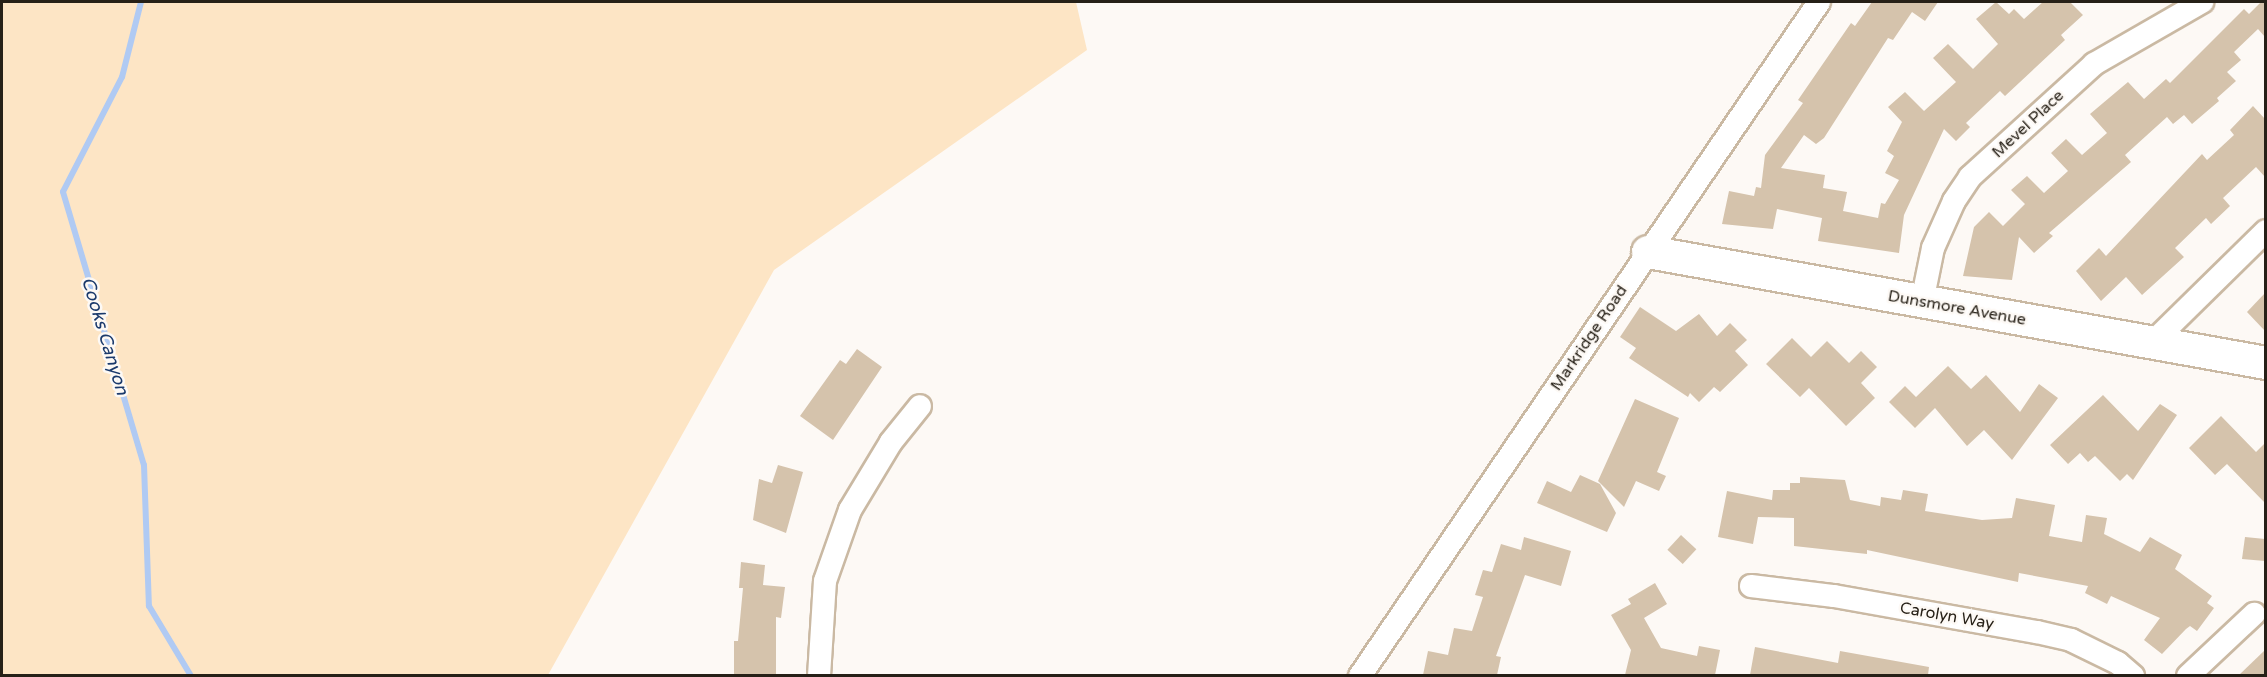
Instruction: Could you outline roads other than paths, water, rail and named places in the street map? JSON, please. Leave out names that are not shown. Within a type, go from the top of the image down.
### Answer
[{"type":"street","name":"Markridge Road","points":[[1360,675],[1819,2]]},
{"type":"street","name":"Mevel Place","points":[[1922,302],[1933,248],[1954,201],[1970,177],[2094,64],[2202,2]]},
{"type":"street","points":[[2153,342],[2265,231]]},
{"type":"street","name":"Dunsmore Avenue","points":[[1648,252],[2265,363]]},
{"type":"street","points":[[819,675],[825,581],[850,510],[891,442],[920,406]]},
{"type":"street","name":"Carolyn Way","points":[[1751,586],[1834,596],[2037,632],[2071,640],[2118,663],[2133,675]]},
{"type":"street","points":[[2188,675],[2254,614]]},
{"type":"waterway","name":"Cooks Canyon","points":[[141,2],[122,77],[63,192],[144,465],[149,606],[191,676]]}]
